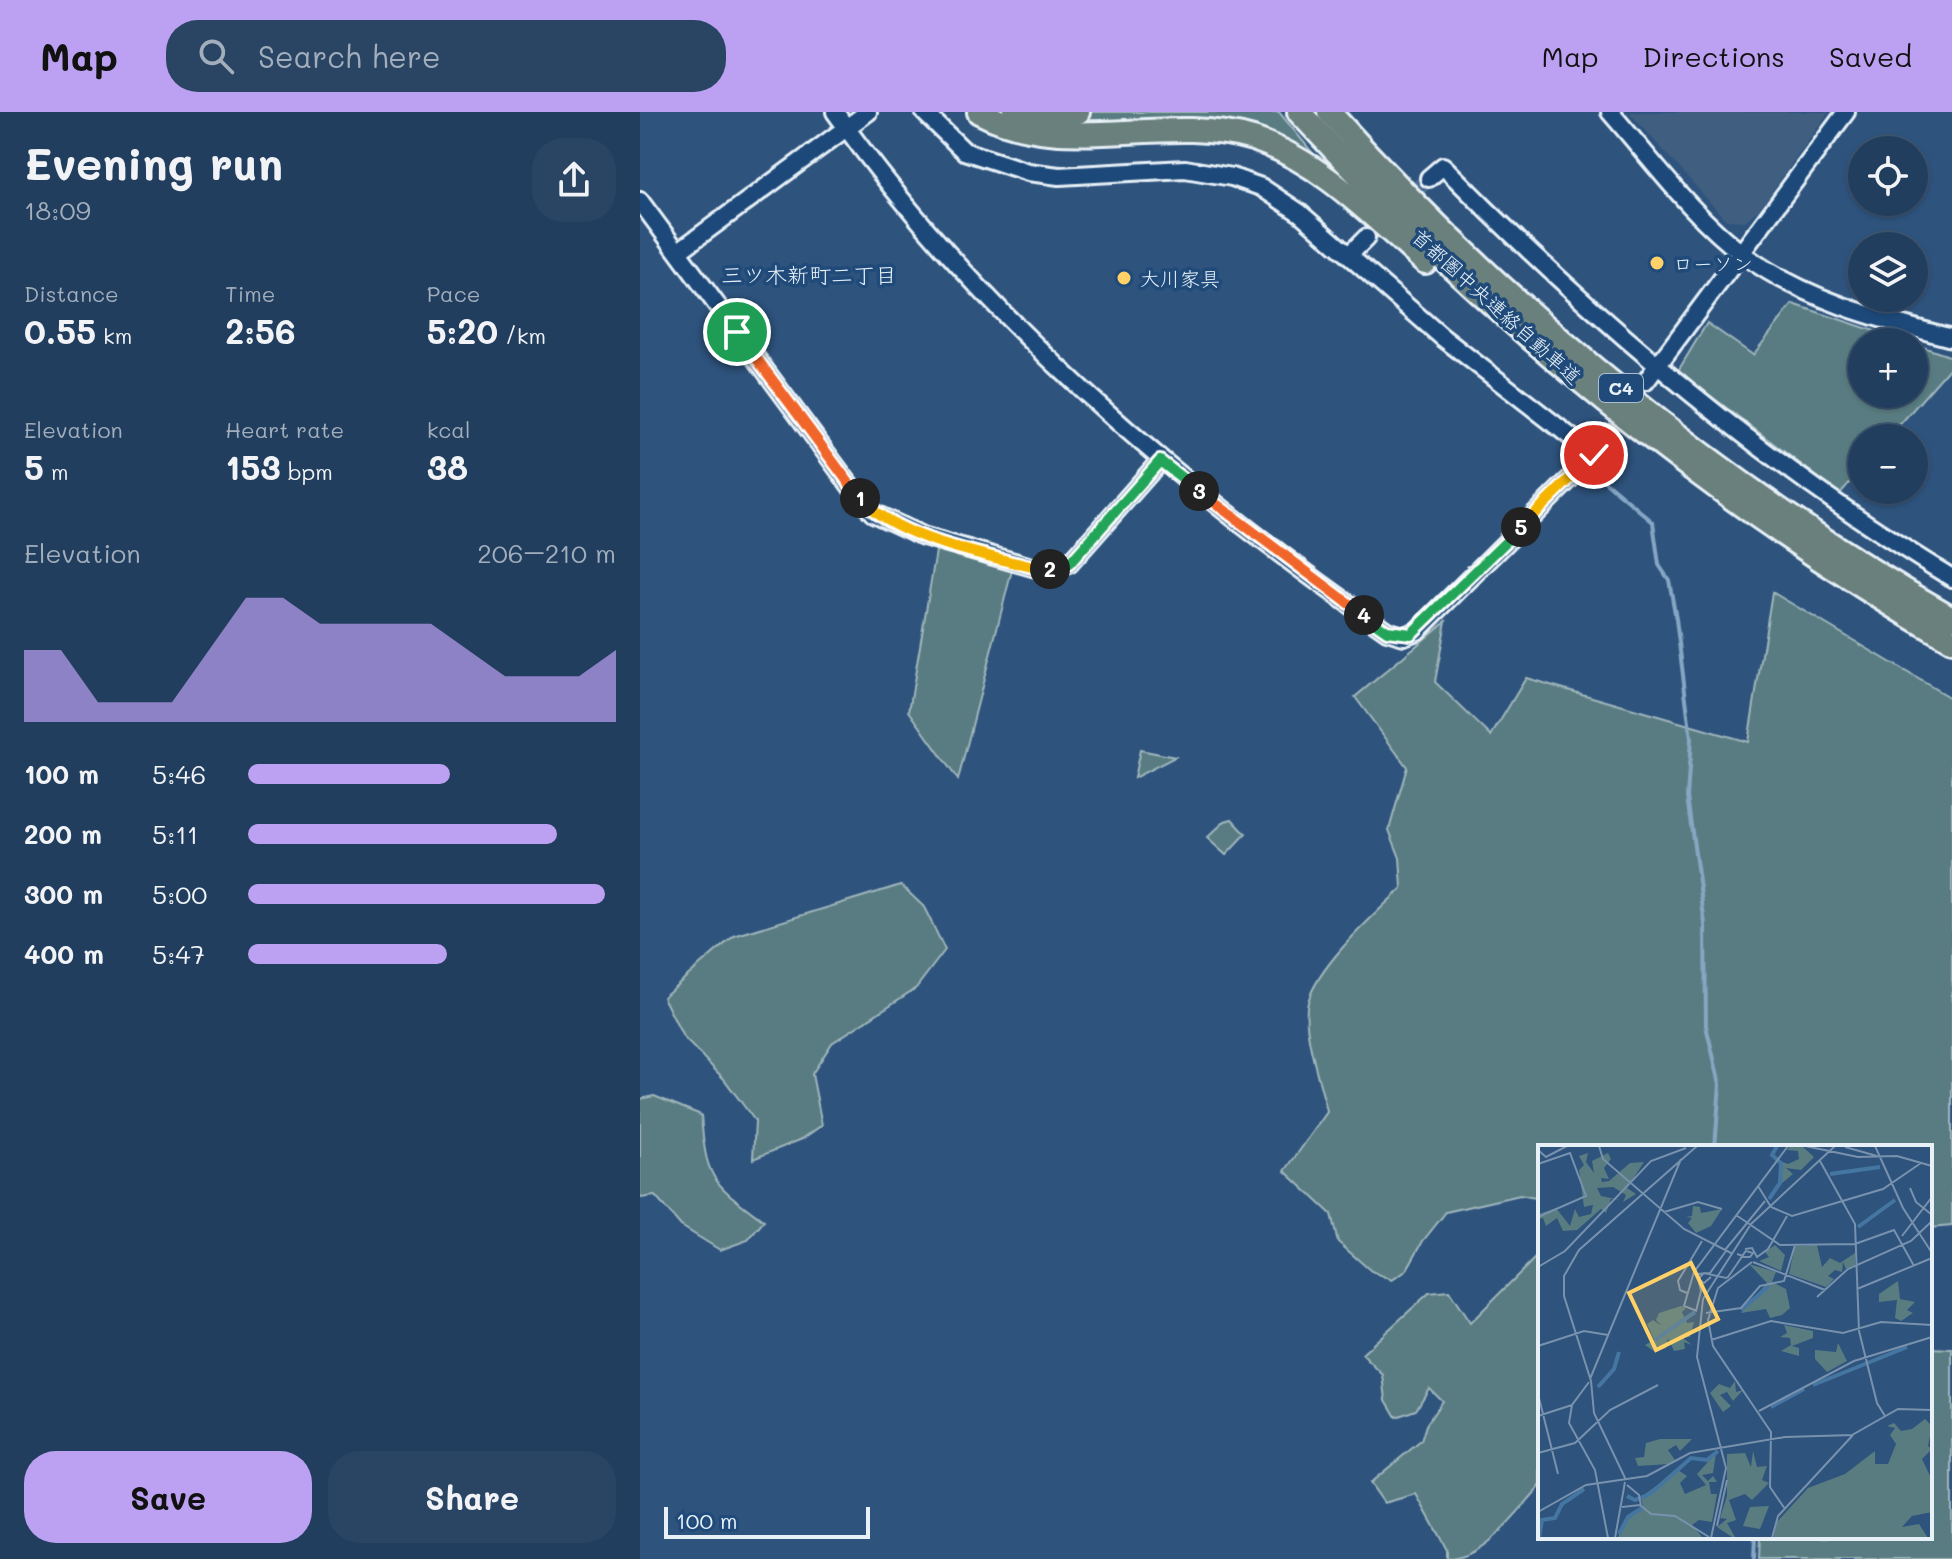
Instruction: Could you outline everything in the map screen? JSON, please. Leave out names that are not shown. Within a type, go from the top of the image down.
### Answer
[{"type":"highway","points":[[979,112],[1008,127],[1044,134],[1189,129],[1253,139],[1309,166],[1338,187],[1441,276],[1606,403]]},
{"type":"highway","points":[[1009,112],[1033,119],[1068,117],[1078,112]]},
{"type":"highway","name":"首都圏中央連絡自動車道","points":[[1299,112],[1402,221],[1606,403],[1743,508],[1952,641]]},
{"type":"highway","name":"首都圏中央連絡自動車道","points":[[1334,117],[1424,212],[1538,318],[1660,421],[1835,545],[1952,618]]},
{"type":"street","points":[[835,112],[937,239],[1041,350],[1160,461],[1333,594],[1387,631],[1404,636],[1417,631],[1594,455],[1608,434]]},
{"type":"street","points":[[679,251],[868,112]]},
{"type":"street","points":[[924,112],[964,151],[1028,172],[1059,176],[1185,169],[1232,177],[1261,187],[1350,254],[1442,337],[1594,455]]},
{"type":"street","points":[[1610,112],[1703,218],[1742,254],[1806,293],[1952,338]]},
{"type":"street","points":[[1646,381],[1846,112]]},
{"type":"street","points":[[1429,178],[1443,166],[1538,262],[1658,365],[1825,497],[1952,578]]},
{"type":"street","points":[[640,201],[855,492],[873,513],[905,529],[1032,567],[1069,564],[1160,461]]},
{"type":"street","points":[[1350,254],[1366,238]]},
{"type":"shaded area","points":[[1629,112],[1829,112],[1759,209],[1745,221],[1726,220]]},
{"type":"green space","points":[[1063,112],[1279,112],[1316,157],[1250,128],[1199,119],[1101,123]]},
{"type":"green space","points":[[1793,304],[1866,328],[1848,328],[1848,408],[1914,408],[1900,424],[1848,424],[1848,485],[1840,494],[1678,371],[1707,323],[1753,355]]},
{"type":"green space","points":[[1928,349],[1952,357],[1952,365],[1928,392]]},
{"type":"green space","points":[[937,545],[1012,570],[958,780],[909,711]]},
{"type":"green space","points":[[1772,592],[1952,699],[1952,1226],[1932,1228],[1932,1145],[1538,1145],[1538,1199],[1520,1195],[1446,1212],[1423,1241],[1406,1271],[1392,1280],[1371,1271],[1338,1242],[1331,1214],[1285,1171],[1327,1112],[1307,1027],[1308,1002],[1323,972],[1348,941],[1402,888],[1400,858],[1389,830],[1407,767],[1355,697],[1446,621],[1435,682],[1491,736],[1526,678],[1748,742]]},
{"type":"green space","points":[[1140,750],[1175,757],[1134,778]]},
{"type":"green space","points":[[1232,819],[1246,834],[1226,855],[1207,838],[1225,821]]},
{"type":"green space","points":[[901,885],[924,907],[945,950],[916,988],[832,1043],[812,1074],[822,1125],[802,1139],[753,1159],[755,1121],[724,1079],[683,1037],[663,997],[734,936]]},
{"type":"green space","points":[[654,1096],[701,1115],[706,1154],[715,1178],[733,1197],[764,1221],[748,1240],[720,1250],[681,1226],[655,1196],[640,1198],[640,1099]]},
{"type":"green space","points":[[1538,1255],[1538,1489],[1487,1543],[1461,1557],[1447,1559],[1447,1550],[1416,1494],[1384,1503],[1370,1483],[1421,1441],[1426,1425],[1442,1401],[1429,1388],[1416,1410],[1396,1417],[1386,1400],[1383,1375],[1362,1354],[1429,1293],[1449,1291],[1470,1323]]},
{"type":"green space","points":[[1932,1348],[1952,1349],[1952,1559],[1759,1559],[1760,1539],[1932,1539]]},
{"type":"waterway","points":[[1602,479],[1653,522],[1659,565],[1669,580],[1676,619],[1691,739],[1687,797],[1705,924],[1706,1026],[1720,1084],[1715,1145]]},
{"type":"waterway","points":[[1754,1559],[1755,1539]]},
{"type":"tunnel","points":[[1401,205],[1429,178]]},
{"type":"place","name":"ローソン","points":[[1657,263]]},
{"type":"place","name":"大川家具","points":[[1124,278]]},
{"type":"district","name":"三ツ木新町二丁目","points":[[809,274]]},
{"type":"route","points":[[737,332],[855,492],[873,513],[905,529],[1032,567],[1046,569],[1069,564],[1160,461],[1333,594],[1397,635],[1417,631],[1594,455]]}]
